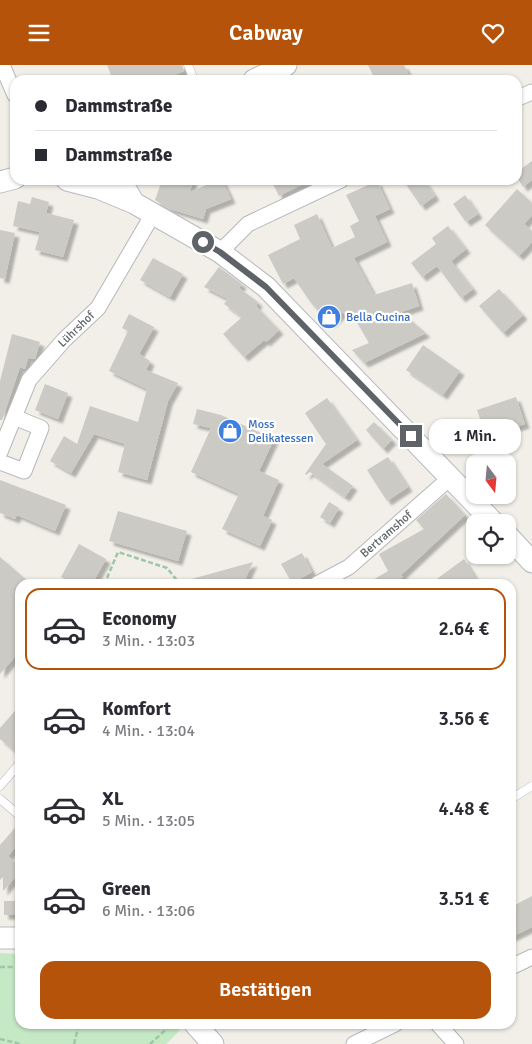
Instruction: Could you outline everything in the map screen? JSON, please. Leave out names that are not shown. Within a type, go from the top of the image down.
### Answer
[{"type":"main road","points":[[265,75],[286,65]]},
{"type":"main road","points":[[86,185],[134,203],[220,252],[266,287],[486,514]]},
{"type":"main road","points":[[123,185],[134,203]]},
{"type":"main road","points":[[516,545],[532,562]]},
{"type":"main road","points":[[0,939],[15,938]]},
{"type":"main road","points":[[200,1029],[213,1044]]},
{"type":"street","points":[[2,65],[10,83]]},
{"type":"street","points":[[220,252],[248,224],[330,185]]},
{"type":"street","name":"Lührshof","points":[[0,452],[30,380],[64,340],[98,309],[153,214]]},
{"type":"street","points":[[0,462],[24,471],[41,428],[14,417]]},
{"type":"street","name":"Bertramshof","points":[[326,579],[348,567],[451,477]]},
{"type":"street","points":[[516,965],[532,957]]},
{"type":"street","points":[[354,1044],[385,1029]]},
{"type":"street","points":[[442,1029],[456,1044]]},
{"type":"lane","points":[[0,786],[15,769]]},
{"type":"lane","points":[[516,796],[532,786]]},
{"type":"lane","points":[[0,799],[15,812]]},
{"type":"path","points":[[107,578],[118,552],[167,568],[176,579]]},
{"type":"path","points":[[0,967],[15,967]]},
{"type":"path","points":[[74,1044],[78,1029]]},
{"type":"path","points":[[150,1044],[166,1029]]},
{"type":"path","points":[[0,1039],[21,1044]]},
{"type":"green space","points":[[0,953],[15,954],[15,1029],[180,1030],[166,1044],[0,1044]]},
{"type":"building","points":[[107,65],[182,65],[184,71],[175,75],[111,75]]},
{"type":"building","points":[[368,65],[404,65],[409,75],[373,75]]},
{"type":"building","points":[[532,161],[532,180],[523,187],[522,185],[522,168]]},
{"type":"building","points":[[160,185],[192,185],[190,192],[206,185],[224,185],[231,199],[206,209],[203,219],[170,209],[155,200]]},
{"type":"building","points":[[274,185],[301,185],[279,196]]},
{"type":"building","points":[[368,185],[379,185],[390,209],[375,216],[387,242],[354,258],[374,295],[412,283],[419,306],[401,312],[426,333],[364,363],[352,350],[369,343],[352,314],[346,317],[343,312],[331,323],[311,303],[294,278],[283,284],[268,255],[300,239],[294,225],[317,214],[332,248],[355,237],[350,226],[359,221],[346,195]]},
{"type":"building","points":[[406,185],[427,185],[435,196],[421,206]]},
{"type":"building","points":[[517,189],[532,203],[532,215],[524,224],[532,231],[532,242],[519,256],[485,225]]},
{"type":"building","points":[[465,195],[478,214],[466,222],[453,204]]},
{"type":"building","points":[[32,197],[49,202],[46,213],[74,220],[63,257],[35,250],[40,232],[13,226],[18,201],[30,204]]},
{"type":"building","points":[[448,226],[466,249],[451,261],[473,289],[461,298],[437,266],[422,277],[411,263],[436,244],[432,238]]},
{"type":"building","points":[[0,230],[15,233],[5,279],[0,278]]},
{"type":"building","points":[[153,258],[183,274],[170,297],[140,280]]},
{"type":"building","points":[[219,267],[242,284],[239,288],[258,302],[256,306],[279,330],[266,342],[264,340],[244,357],[223,334],[242,317],[224,304],[228,299],[204,287]]},
{"type":"building","points":[[499,289],[523,315],[503,333],[479,306]]},
{"type":"building","points":[[129,314],[154,327],[139,354],[150,361],[146,370],[178,383],[168,401],[147,480],[118,472],[125,444],[94,434],[71,473],[50,461],[64,436],[77,444],[90,406],[138,422],[147,389],[109,371],[128,331],[122,328]]},
{"type":"building","points":[[12,334],[40,342],[35,359],[28,358],[25,369],[20,367],[2,420],[0,420],[0,381]]},
{"type":"building","points":[[423,345],[460,371],[443,395],[406,370]]},
{"type":"building","points":[[45,384],[68,393],[58,419],[35,410]]},
{"type":"building","points":[[516,397],[525,424],[486,436],[477,410]]},
{"type":"building","points":[[327,398],[357,440],[322,464],[353,486],[345,497],[310,472],[305,474],[326,444],[305,413]]},
{"type":"building","points":[[197,409],[221,415],[274,439],[259,471],[279,480],[263,516],[272,520],[260,546],[222,529],[239,494],[191,472],[211,428],[193,424]]},
{"type":"building","points":[[374,422],[392,440],[383,449],[366,430]]},
{"type":"building","points":[[388,457],[408,487],[387,501],[367,470]]},
{"type":"building","points":[[0,480],[66,505],[55,531],[17,515],[15,519],[0,513]]},
{"type":"building","points":[[446,494],[465,515],[401,575],[403,577],[399,579],[374,579],[388,571],[379,554],[424,529],[416,520]]},
{"type":"building","points":[[329,502],[339,508],[330,523],[320,517]]},
{"type":"building","points":[[118,511],[187,531],[178,561],[109,541]]},
{"type":"building","points":[[79,544],[106,559],[95,579],[64,579],[61,577]]},
{"type":"building","points":[[302,553],[312,572],[299,579],[290,579],[281,564]]},
{"type":"building","points":[[0,557],[25,579],[15,579],[15,657],[0,674]]},
{"type":"building","points":[[464,559],[476,579],[437,579]]},
{"type":"building","points":[[253,562],[245,579],[192,579]]},
{"type":"building","points":[[15,711],[15,752],[0,739],[0,728]]},
{"type":"building","points":[[15,828],[15,848],[8,856],[15,862],[15,878],[3,891],[3,877],[0,880],[0,845]]},
{"type":"building","points":[[532,896],[532,927],[516,935],[516,904]]},
{"type":"building","points":[[4,901],[15,901],[15,915],[4,915]]},
{"type":"place","name":"Bella Cucina","points":[[329,317]]},
{"type":"place","name":"Moss Delikatessen","points":[[230,431]]},
{"type":"route","points":[[203,242],[220,252],[266,287],[411,436]]}]
